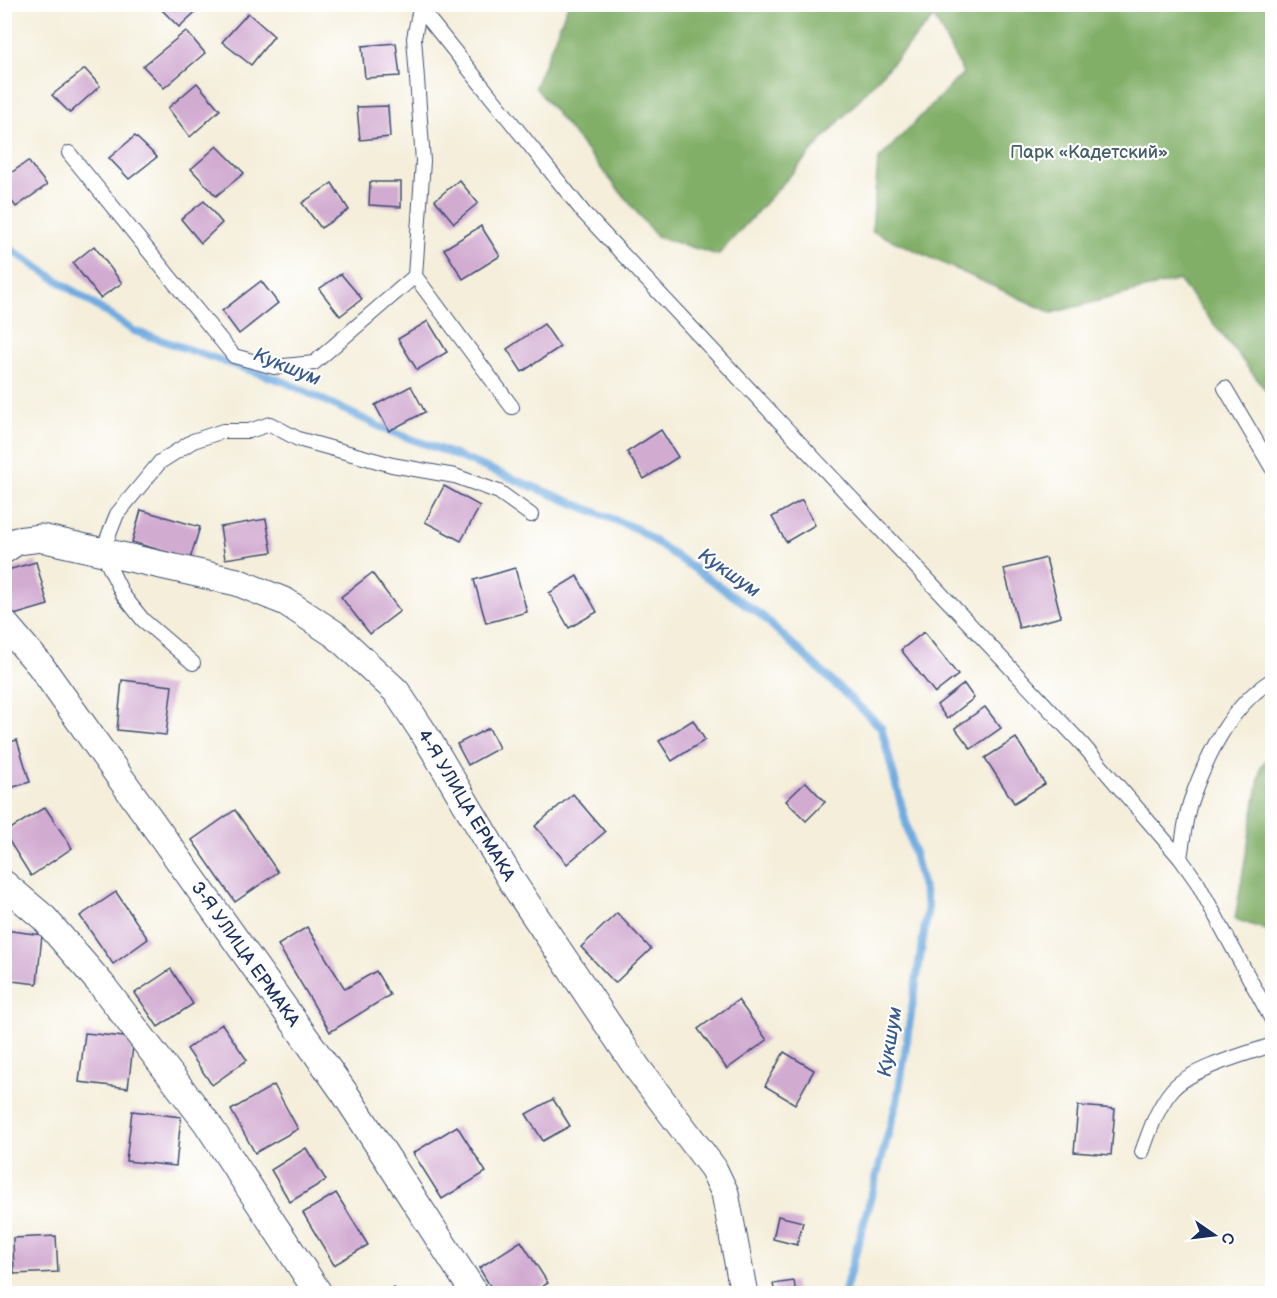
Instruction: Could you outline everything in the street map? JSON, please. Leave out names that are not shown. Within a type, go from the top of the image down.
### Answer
[{"type":"street","name":"4-Я УЛИЦА ЕРМАКА","points":[[4,550],[17,541],[41,537],[237,582],[286,602],[336,635],[396,691],[428,738],[513,883],[638,1069],[713,1168],[725,1193],[744,1293]]},
{"type":"street","name":"3-Я УЛИЦА ЕРМАКА","points":[[4,623],[40,665],[344,1092],[475,1293]]},
{"type":"street","points":[[4,884],[44,918],[101,984],[207,1123],[319,1293]]},
{"type":"lane","points":[[419,6],[414,38],[423,160],[415,276],[512,407]]},
{"type":"lane","points":[[419,6],[584,213],[1082,744],[1180,858],[1197,882],[1272,1020]]},
{"type":"lane","points":[[69,153],[234,356],[274,367],[315,363],[415,276]]},
{"type":"lane","points":[[1225,388],[1272,468]]},
{"type":"lane","points":[[193,663],[143,620],[123,595],[102,552],[117,514],[160,462],[193,441],[223,431],[249,431],[270,424],[298,439],[392,465],[455,476],[500,492],[531,515]]},
{"type":"lane","points":[[1180,858],[1190,804],[1211,751],[1238,709],[1272,680]]},
{"type":"lane","points":[[1142,1152],[1154,1118],[1173,1088],[1196,1073],[1272,1044]]},
{"type":"green space","name":"Парк «Кадетский»","points":[[568,5],[1272,5],[1272,398],[1179,280],[1052,313],[872,231],[878,160],[963,73],[934,17],[718,255],[657,237],[535,87]]},
{"type":"green space","points":[[1272,752],[1272,932],[1235,919],[1261,767]]},
{"type":"building","points":[[156,4],[204,4],[179,27]]},
{"type":"building","points":[[248,13],[274,36],[251,65],[222,42]]},
{"type":"building","points":[[186,31],[205,53],[164,88],[143,66]]},
{"type":"building","points":[[396,43],[400,76],[365,78],[362,46]]},
{"type":"building","points":[[85,69],[100,86],[70,113],[52,95]]},
{"type":"building","points":[[197,83],[220,110],[190,137],[168,108]]},
{"type":"building","points":[[388,106],[390,137],[360,140],[357,107]]},
{"type":"building","points":[[135,136],[157,157],[129,179],[109,158]]},
{"type":"building","points":[[217,146],[244,173],[216,196],[191,169]]},
{"type":"building","points":[[28,161],[47,185],[16,207],[4,191],[4,178]]},
{"type":"building","points":[[459,180],[478,203],[454,223],[435,200]]},
{"type":"building","points":[[370,182],[401,182],[401,207],[369,205]]},
{"type":"building","points":[[332,183],[349,210],[321,228],[302,203]]},
{"type":"building","points":[[204,201],[222,223],[201,243],[181,219]]},
{"type":"building","points":[[481,226],[500,256],[463,279],[444,249]]},
{"type":"building","points":[[94,246],[122,283],[100,298],[73,263]]},
{"type":"building","points":[[341,274],[362,299],[340,316],[319,289]]},
{"type":"building","points":[[261,281],[278,303],[239,334],[222,311]]},
{"type":"building","points":[[428,321],[447,352],[417,370],[398,339]]},
{"type":"building","points":[[544,324],[560,347],[522,372],[507,349]]},
{"type":"building","points":[[411,386],[425,412],[389,431],[375,405]]},
{"type":"building","points":[[661,430],[678,457],[644,479],[627,452]]},
{"type":"building","points":[[444,486],[480,506],[461,541],[425,522]]},
{"type":"building","points":[[802,500],[815,525],[786,542],[772,517]]},
{"type":"building","points":[[141,510],[200,527],[190,559],[132,542]]},
{"type":"building","points":[[266,519],[272,552],[225,559],[220,527]]},
{"type":"building","points":[[1046,558],[1061,617],[1019,628],[1004,569]]},
{"type":"building","points":[[36,562],[48,605],[7,617],[4,607],[4,571]]},
{"type":"building","points":[[515,568],[527,612],[486,623],[474,580]]},
{"type":"building","points":[[372,573],[400,611],[370,634],[341,597]]},
{"type":"building","points":[[577,576],[597,612],[569,628],[549,593]]},
{"type":"building","points":[[924,632],[958,675],[935,693],[901,650]]},
{"type":"building","points":[[122,680],[172,686],[166,735],[117,730]]},
{"type":"building","points":[[964,684],[974,698],[947,719],[937,705]]},
{"type":"building","points":[[985,707],[1001,728],[971,749],[955,728]]},
{"type":"building","points":[[693,720],[705,740],[672,761],[659,741]]},
{"type":"building","points":[[489,728],[499,748],[468,765],[457,744]]},
{"type":"building","points":[[1016,738],[1045,784],[1014,803],[985,758]]},
{"type":"building","points":[[17,740],[30,782],[4,790],[4,744]]},
{"type":"building","points":[[806,782],[825,802],[806,821],[786,801]]},
{"type":"building","points":[[573,794],[605,832],[567,864],[535,826]]},
{"type":"building","points":[[45,807],[72,848],[31,876],[4,833]]},
{"type":"building","points":[[235,810],[278,872],[235,902],[192,840]]},
{"type":"building","points":[[116,892],[148,939],[113,964],[80,916]]},
{"type":"building","points":[[617,913],[651,949],[615,983],[581,947]]},
{"type":"building","points":[[307,927],[345,989],[376,971],[390,995],[330,1032],[278,945]]},
{"type":"building","points":[[4,930],[42,935],[37,984],[4,980]]},
{"type":"building","points":[[171,969],[193,1004],[158,1027],[135,993]]},
{"type":"building","points":[[738,1000],[767,1040],[727,1069],[698,1029]]},
{"type":"building","points":[[222,1024],[247,1060],[212,1085],[187,1049]]},
{"type":"building","points":[[85,1033],[134,1038],[128,1088],[79,1082]]},
{"type":"building","points":[[784,1052],[814,1070],[795,1104],[765,1086]]},
{"type":"building","points":[[274,1085],[298,1129],[255,1153],[231,1110]]},
{"type":"building","points":[[553,1099],[570,1126],[543,1141],[526,1114]]},
{"type":"building","points":[[1078,1106],[1115,1109],[1111,1155],[1074,1152]]},
{"type":"building","points":[[132,1111],[181,1117],[176,1166],[126,1161]]},
{"type":"building","points":[[457,1126],[486,1172],[442,1199],[413,1153]]},
{"type":"building","points":[[306,1148],[326,1180],[290,1202],[271,1170]]},
{"type":"building","points":[[336,1193],[368,1245],[334,1265],[303,1213]]},
{"type":"building","points":[[778,1216],[803,1222],[797,1245],[773,1239]]},
{"type":"building","points":[[56,1236],[58,1272],[14,1274],[13,1238]]},
{"type":"building","points":[[521,1241],[548,1283],[531,1294],[495,1294],[479,1268]]},
{"type":"building","points":[[794,1281],[796,1294],[775,1294],[773,1284]]},
{"type":"building","points":[[394,1288],[398,1294],[385,1294]]},
{"type":"waterway","name":"Кукшум","points":[[4,245],[134,331],[285,382],[389,431],[442,450],[637,529],[761,615],[881,727],[928,907],[897,1102],[844,1294]]}]
